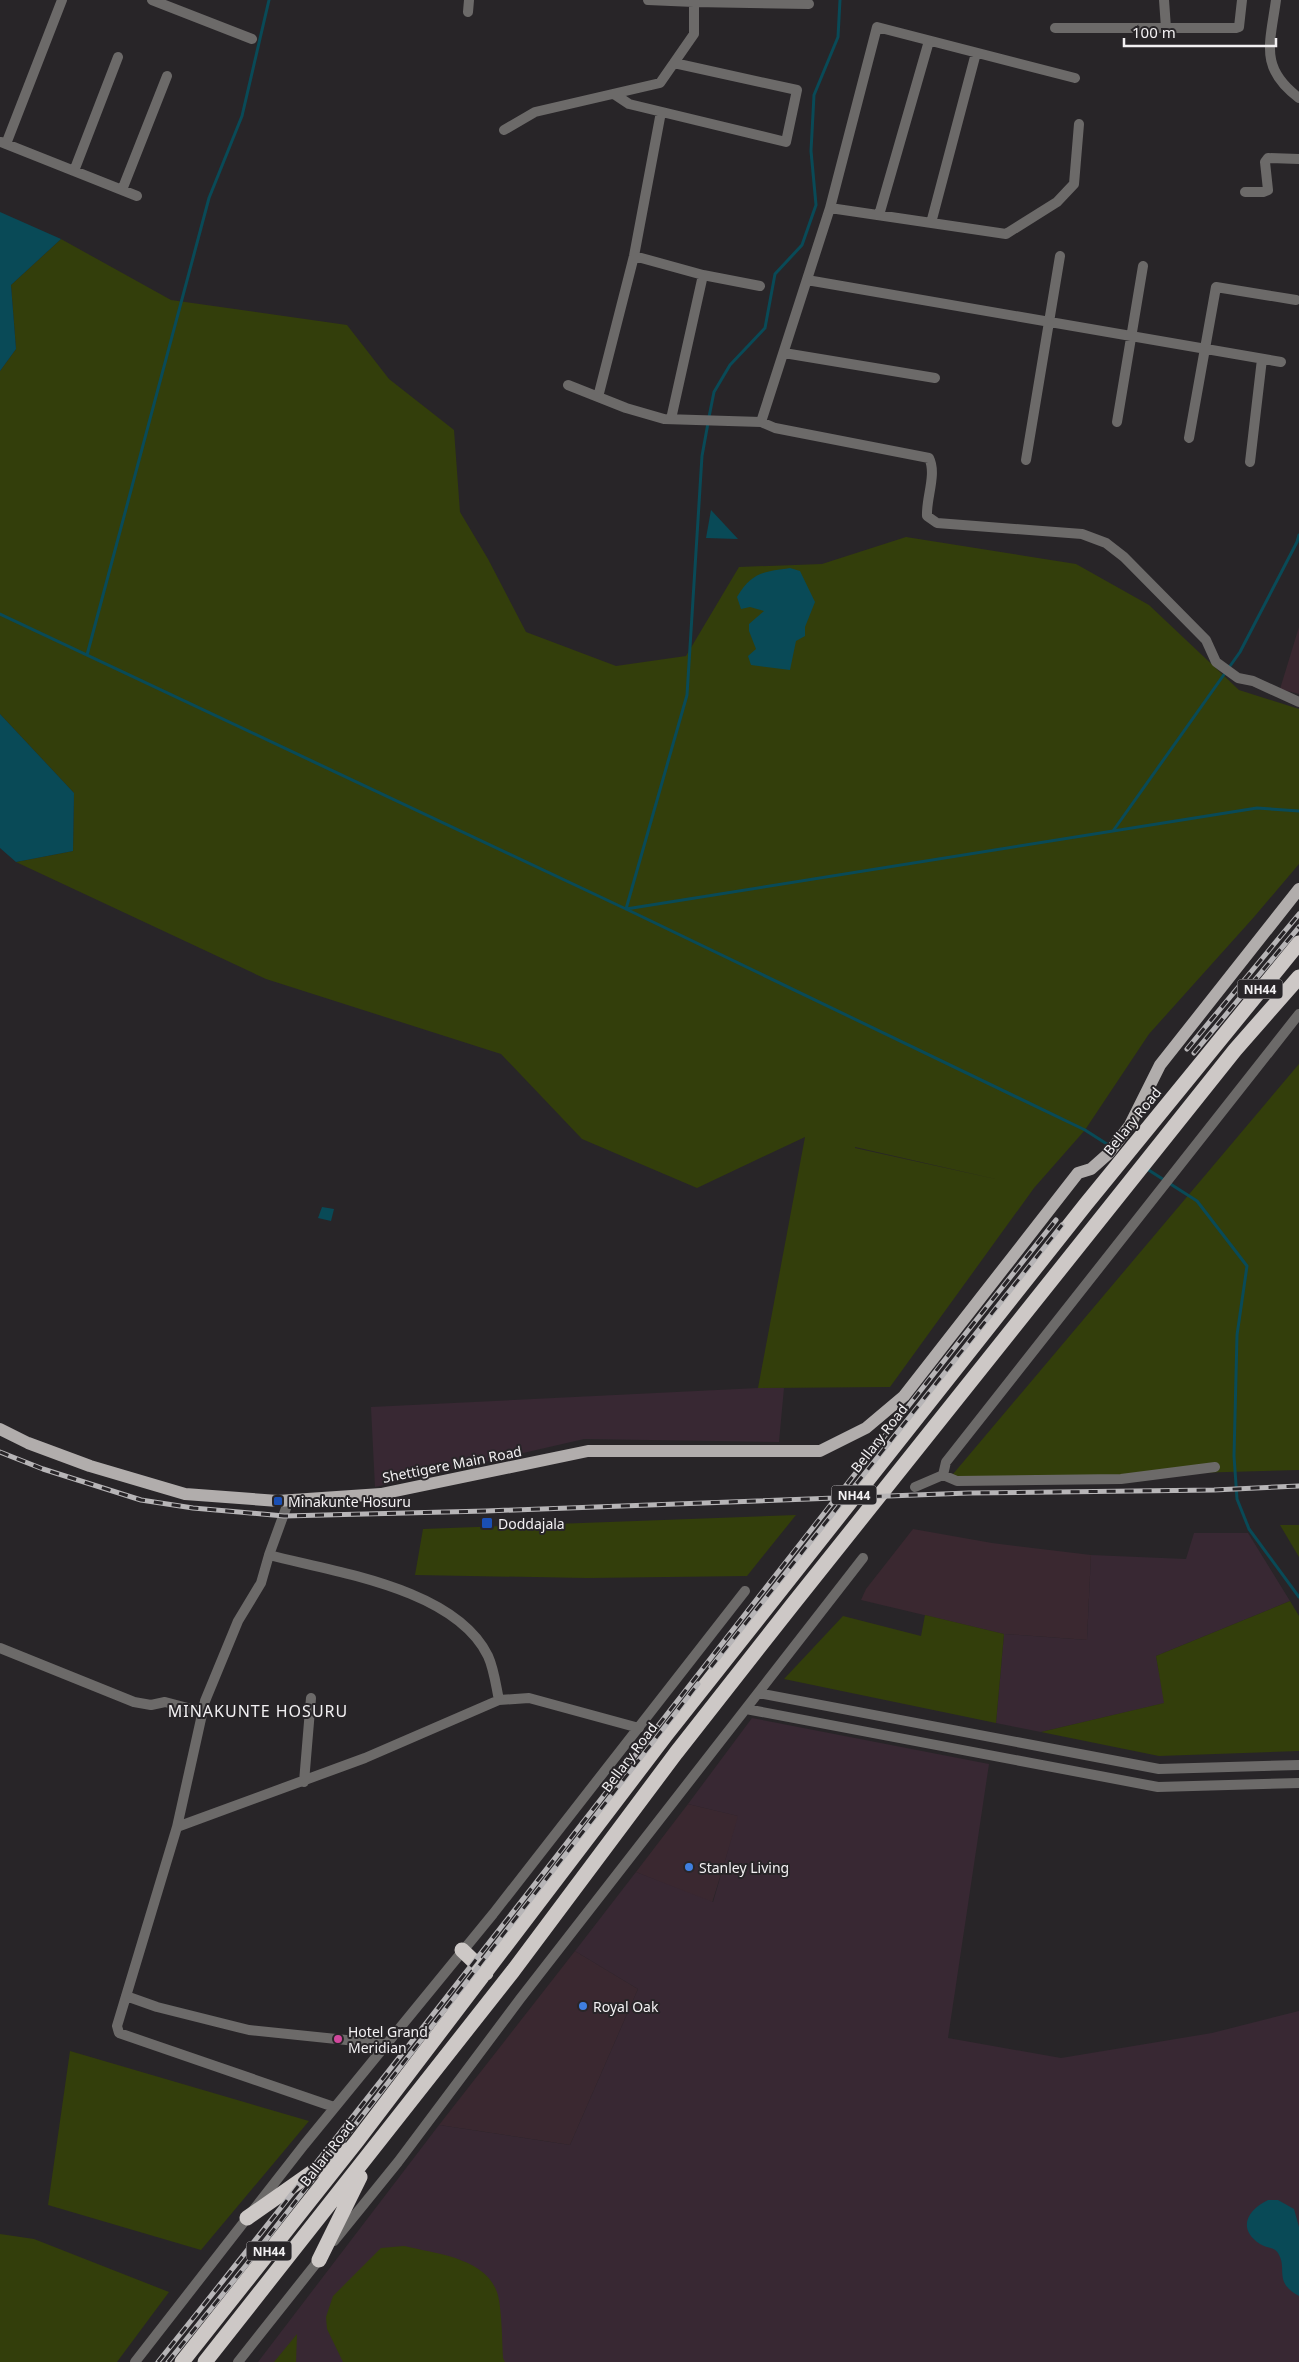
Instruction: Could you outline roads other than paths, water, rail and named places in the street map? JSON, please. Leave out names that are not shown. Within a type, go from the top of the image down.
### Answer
[{"type":"highway","name":"Bellary Road","points":[[490,1967],[666,1735],[1222,1036],[1299,943]]},
{"type":"highway","name":"NH44","points":[[205,2362],[513,1971],[676,1753],[793,1604],[1235,1050],[1299,977]]},
{"type":"highway","points":[[462,1950],[490,1967]]},
{"type":"highway","name":"Ballari Road","points":[[182,2362],[357,2141],[490,1967]]},
{"type":"highway","points":[[247,2218],[357,2141]]},
{"type":"highway","points":[[319,2260],[375,2147]]},
{"type":"main road","name":"Shettigere Main Road","points":[[0,1429],[28,1443],[90,1466],[184,1494],[289,1500],[382,1494],[588,1452],[820,1451],[866,1428],[904,1396],[1078,1173],[1091,1169],[1109,1153],[1130,1125],[1160,1064],[1299,889]]},
{"type":"street","points":[[62,0],[3,143],[137,196]]},
{"type":"street","points":[[152,0],[252,39]]},
{"type":"street","points":[[468,12],[469,0]]},
{"type":"street","points":[[648,0],[809,4]]},
{"type":"street","points":[[1164,0],[1166,28]]},
{"type":"street","points":[[1055,28],[1236,28],[1239,27],[1242,0]]},
{"type":"street","points":[[1276,0],[1269,47],[1270,62],[1278,79],[1299,98]]},
{"type":"street","points":[[504,130],[535,112],[660,83],[694,34],[694,1]]},
{"type":"street","points":[[761,422],[830,208],[877,27],[1075,78]]},
{"type":"street","points":[[879,215],[929,41]]},
{"type":"street","points":[[931,223],[976,53]]},
{"type":"street","points":[[74,171],[118,57]]},
{"type":"street","points":[[614,94],[629,104],[786,142],[797,90],[674,63]]},
{"type":"street","points":[[122,190],[167,76]]},
{"type":"street","points":[[598,397],[634,256],[660,112]]},
{"type":"street","points":[[830,208],[1006,234],[1057,202],[1074,184],[1080,124]]},
{"type":"street","points":[[1245,192],[1263,192],[1268,190],[1265,162],[1268,158],[1299,159]]},
{"type":"street","points":[[634,256],[703,275],[760,286]]},
{"type":"street","points":[[1026,460],[1060,256]]},
{"type":"street","points":[[1117,422],[1143,266]]},
{"type":"street","points":[[671,419],[703,275]]},
{"type":"street","points":[[807,280],[1280,362]]},
{"type":"street","points":[[1190,438],[1216,287],[1296,300]]},
{"type":"street","points":[[784,353],[935,378]]},
{"type":"street","points":[[1250,462],[1262,359]]},
{"type":"street","points":[[568,385],[626,408],[671,419],[761,422],[775,428],[929,458],[933,465],[926,505],[927,516],[937,523],[1082,534],[1106,544],[1124,558],[1206,640],[1216,662],[1238,678],[1253,681],[1299,702]]},
{"type":"street","points":[[944,1475],[946,1462],[1299,1014]]},
{"type":"street","points":[[915,1487],[944,1475],[957,1481],[1121,1479],[1215,1467]]},
{"type":"street","points":[[289,1500],[261,1583],[238,1621],[203,1712],[177,1827],[117,2026],[119,2032],[334,2107]]},
{"type":"street","points":[[269,1555],[392,1587],[430,1602],[450,1614],[487,1654],[499,1700]]},
{"type":"street","points":[[238,2362],[398,2162],[520,1999],[863,1558]]},
{"type":"street","points":[[135,2362],[334,2107],[493,1914],[745,1591]]},
{"type":"street","points":[[0,1648],[134,1702],[151,1705],[165,1702],[203,1712]]},
{"type":"street","points":[[758,1693],[1160,1769],[1299,1765]]},
{"type":"street","points":[[304,1782],[311,1698]]},
{"type":"street","points":[[177,1827],[366,1758],[499,1700],[529,1698],[639,1728]]},
{"type":"street","points":[[746,1710],[1158,1787],[1299,1783]]},
{"type":"street","points":[[126,1996],[158,2007],[249,2030],[385,2044]]},
{"type":"water","points":[[0,212],[61,239],[11,285],[16,349],[0,371]]},
{"type":"water","points":[[711,510],[738,539],[706,538]]},
{"type":"water","points":[[790,568],[800,571],[815,602],[805,627],[805,636],[796,641],[790,670],[751,665],[748,656],[756,649],[749,631],[749,624],[764,611],[750,607],[741,609],[737,597],[753,578],[765,572]]},
{"type":"water","points":[[0,714],[74,793],[73,851],[16,862],[0,848]]},
{"type":"water","points":[[322,1207],[334,1209],[331,1221],[318,1218]]},
{"type":"water","points":[[1268,2200],[1278,2200],[1294,2209],[1299,2227],[1299,2296],[1286,2286],[1282,2275],[1281,2259],[1278,2253],[1260,2244],[1253,2238],[1247,2226],[1250,2214]]},
{"type":"waterway","points":[[87,655],[209,198],[242,116],[269,0]]},
{"type":"waterway","points":[[709,417],[714,392],[730,365],[765,328],[775,274],[802,245],[816,205],[811,151],[814,95],[838,37],[840,0]]},
{"type":"waterway","points":[[708,423],[702,456],[687,695],[626,909],[1257,808],[1299,811]]},
{"type":"waterway","points":[[1113,831],[1240,652],[1299,535]]},
{"type":"waterway","points":[[0,614],[626,909],[1085,1130],[1110,1146]]},
{"type":"waterway","points":[[1147,1169],[1197,1201],[1247,1266],[1237,1335],[1234,1456],[1237,1499],[1249,1529],[1299,1597]]},
{"type":"railway","points":[[1187,1049],[1299,914]]},
{"type":"railway","points":[[1194,1053],[1299,927]]},
{"type":"railway","points":[[158,2362],[384,2078],[830,1505],[1056,1220]]},
{"type":"railway","points":[[711,1667],[1062,1225]]},
{"type":"railway","points":[[0,1452],[43,1469],[141,1500],[193,1508],[284,1516],[486,1511],[969,1493],[1214,1490],[1299,1486]]},
{"type":"railway","points":[[168,2362],[247,2264],[698,1684]]},
{"type":"place","name":"Minakunte Hosuru","points":[[278,1501]]},
{"type":"place","name":"Doddajala","points":[[487,1523]]},
{"type":"place","name":"Stanley Living","points":[[689,1867]]},
{"type":"place","name":"Royal Oak","points":[[583,2006]]},
{"type":"place","name":"Hotel Grand Meridian","points":[[338,2039]]},
{"type":"district","name":"MINAKUNTE HOSURU","points":[[258,1711]]}]
